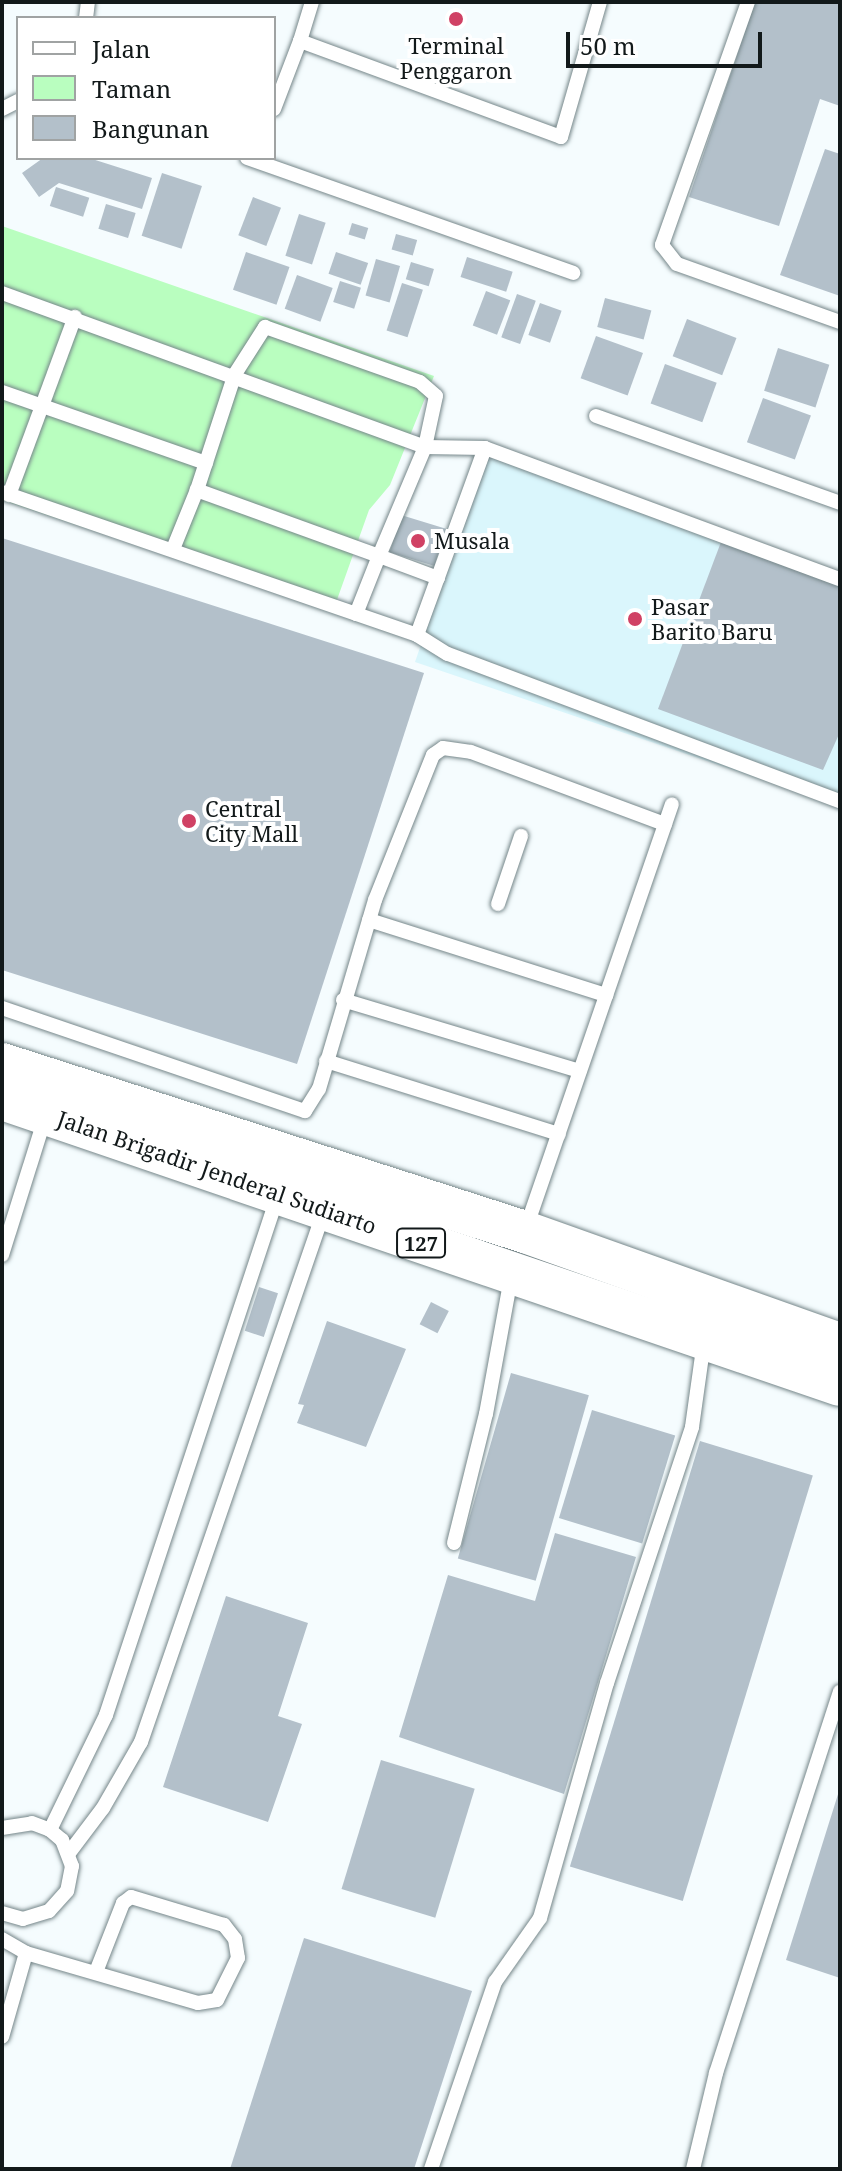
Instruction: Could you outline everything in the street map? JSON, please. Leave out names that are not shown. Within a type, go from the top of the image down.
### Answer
[{"type":"main road","name":"Jalan Brigadir Jenderal Sudiarto","points":[[2,1064],[518,1254],[705,1340],[840,1385]]},
{"type":"main road","name":"Jalan Brigadir Jenderal Sudiarto","points":[[2,1099],[325,1208],[518,1254],[840,1344]]},
{"type":"lane","points":[[276,104],[312,2]]},
{"type":"lane","points":[[300,41],[561,137],[600,2]]},
{"type":"lane","points":[[748,2],[662,245],[677,264],[840,322]]},
{"type":"lane","points":[[255,160],[573,273]]},
{"type":"lane","points":[[2,293],[235,374],[425,447],[485,448],[840,579]]},
{"type":"lane","points":[[75,317],[43,407],[6,494],[417,635],[448,654],[840,801]]},
{"type":"lane","points":[[173,549],[197,490],[235,374],[265,327],[420,382],[436,396],[425,447],[356,614]]},
{"type":"lane","points":[[2,392],[206,463]]},
{"type":"lane","points":[[596,416],[840,503]]},
{"type":"lane","points":[[417,635],[485,448]]},
{"type":"lane","points":[[197,490],[438,578]]},
{"type":"lane","points":[[2,1008],[305,1111],[319,1089],[369,920],[433,755],[443,748],[471,752],[665,824]]},
{"type":"lane","points":[[454,1543],[486,1414],[518,1254],[672,804]]},
{"type":"lane","points":[[498,904],[521,836]]},
{"type":"lane","points":[[369,920],[606,995]]},
{"type":"lane","points":[[343,1000],[580,1071]]},
{"type":"lane","points":[[326,1061],[559,1134]]},
{"type":"lane","points":[[2,1255],[5,1231],[47,1114]]},
{"type":"lane","points":[[50,1830],[106,1715],[279,1193]]},
{"type":"lane","points":[[69,1853],[103,1808],[141,1742],[325,1208]]},
{"type":"lane","points":[[431,2169],[495,1982],[540,1918],[607,1683],[692,1427],[705,1340]]},
{"type":"lane","points":[[693,2169],[716,2073],[840,1692]]},
{"type":"lane","points":[[2,1828],[32,1823],[50,1830],[69,1853],[71,1879],[59,1902],[38,1916],[4,1917]]},
{"type":"lane","points":[[2,1939],[26,1953],[198,2003],[217,2000],[238,1958],[235,1939],[224,1925],[131,1897],[123,1903],[96,1972]]},
{"type":"lane","points":[[2,2037],[26,1953]]},
{"type":"shaded area","name":"Pasar Barito Baru","points":[[486,456],[840,576],[840,806],[415,662]]},
{"type":"green space","points":[[2,226],[434,376],[390,485],[369,510],[333,611],[2,500]]},
{"type":"building","points":[[755,2],[840,2],[840,106],[820,99],[779,226],[689,197]]},
{"type":"building","points":[[825,149],[840,154],[840,296],[780,275]]},
{"type":"building","points":[[40,160],[95,160],[152,178],[142,209],[59,183],[39,197],[22,173]]},
{"type":"building","points":[[162,173],[202,186],[182,249],[142,236]]},
{"type":"building","points":[[56,187],[89,198],[83,217],[50,206]]},
{"type":"building","points":[[253,197],[281,208],[266,246],[238,235]]},
{"type":"building","points":[[106,204],[136,213],[128,238],[98,229]]},
{"type":"building","points":[[299,214],[326,223],[312,264],[285,256]]},
{"type":"building","points":[[352,223],[368,228],[365,239],[348,234]]},
{"type":"building","points":[[396,234],[417,240],[413,255],[392,249]]},
{"type":"building","points":[[246,252],[289,267],[276,305],[233,290]]},
{"type":"building","points":[[336,252],[368,263],[361,285],[329,274]]},
{"type":"building","points":[[467,257],[513,272],[506,292],[461,277]]},
{"type":"building","points":[[376,259],[400,266],[390,302],[366,296]]},
{"type":"building","points":[[411,262],[434,269],[429,286],[406,279]]},
{"type":"building","points":[[297,275],[333,288],[320,322],[285,309]]},
{"type":"building","points":[[340,281],[361,288],[354,309],[333,302]]},
{"type":"building","points":[[402,283],[423,290],[407,337],[387,331]]},
{"type":"building","points":[[486,291],[510,300],[497,335],[473,326]]},
{"type":"building","points":[[517,294],[536,301],[520,344],[501,337]]},
{"type":"building","points":[[605,298],[651,310],[644,339],[597,327]]},
{"type":"building","points":[[540,303],[562,311],[550,343],[528,335]]},
{"type":"building","points":[[687,319],[736,338],[722,375],[673,356]]},
{"type":"building","points":[[596,336],[643,353],[628,395],[581,378]]},
{"type":"building","points":[[778,348],[829,365],[815,407],[764,391]]},
{"type":"building","points":[[665,364],[717,383],[702,422],[651,403]]},
{"type":"building","points":[[763,398],[811,415],[795,460],[747,442]]},
{"type":"building","name":"Musala","points":[[401,515],[446,529],[435,566],[390,552]]},
{"type":"building","name":"Central City Mall","points":[[2,538],[424,673],[297,1064],[2,970]]},
{"type":"building","points":[[721,542],[840,586],[840,732],[823,770],[658,709]]},
{"type":"building","points":[[259,1287],[278,1293],[264,1337],[245,1331]]},
{"type":"building","points":[[431,1302],[449,1311],[437,1333],[420,1324]]},
{"type":"building","points":[[327,1321],[406,1349],[366,1447],[297,1423],[304,1405],[298,1404]]},
{"type":"building","points":[[511,1373],[589,1395],[536,1581],[458,1559]]},
{"type":"building","points":[[592,1410],[675,1435],[642,1543],[559,1518]]},
{"type":"building","points":[[700,1441],[813,1475],[683,1901],[570,1867]]},
{"type":"building","points":[[555,1533],[636,1557],[564,1794],[399,1737],[448,1575],[535,1601]]},
{"type":"building","points":[[226,1596],[308,1623],[278,1716],[302,1724],[268,1822],[163,1787]]},
{"type":"building","points":[[381,1760],[475,1789],[435,1918],[342,1889]]},
{"type":"building","points":[[840,1792],[840,1978],[786,1960]]},
{"type":"building","points":[[304,1938],[472,1991],[414,2169],[230,2169]]},
{"type":"place","name":"Terminal Penggaron","points":[[456,19]]},
{"type":"place","name":"Musala","points":[[418,541]]},
{"type":"place","name":"Pasar Barito Baru","points":[[635,619]]},
{"type":"place","name":"Central City Mall","points":[[189,821]]}]
